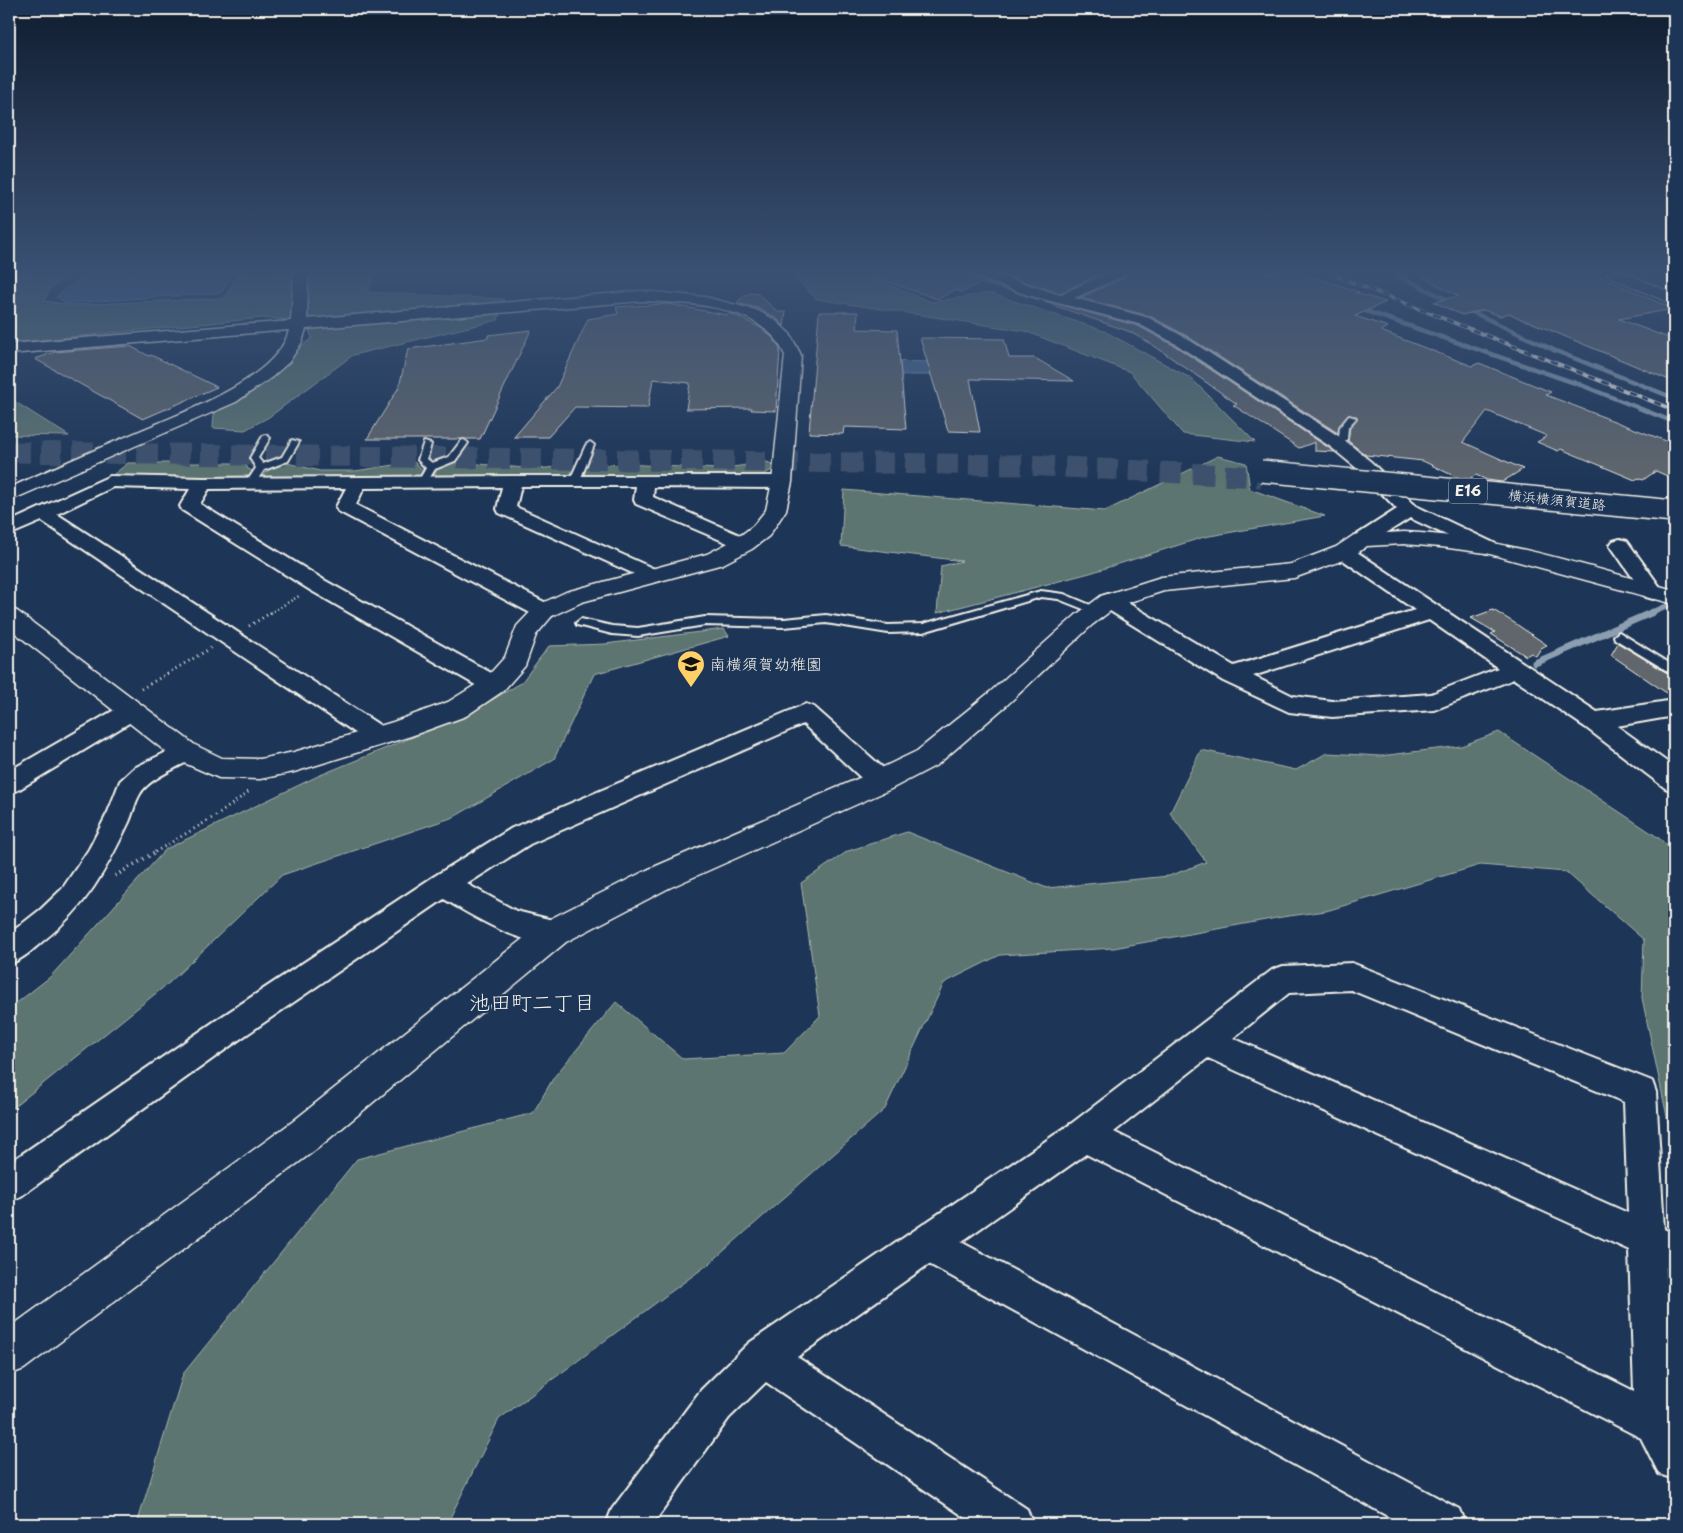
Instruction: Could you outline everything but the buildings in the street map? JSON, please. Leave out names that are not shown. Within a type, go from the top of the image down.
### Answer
[{"type":"main road","points":[[9,349],[63,345]]},
{"type":"main road","points":[[9,495],[230,398],[257,381],[284,356],[293,345]]},
{"type":"main road","points":[[9,616],[185,752],[220,768],[260,769],[280,765],[378,736],[457,709],[494,685],[516,660],[525,632],[544,611],[574,597],[715,559],[744,544],[761,531],[776,510],[782,482],[793,355],[790,345]]},
{"type":"main road","name":"横浜横須賀道路","points":[[1674,511],[1261,474],[1674,518]]},
{"type":"main road","points":[[9,1354],[305,1135],[555,932],[658,879],[881,781],[927,758],[999,698],[1102,606],[1162,584],[1294,571],[1353,546],[1404,538],[1441,540],[1487,546],[1664,594]]},
{"type":"street","points":[[1186,345],[1338,443],[1365,466],[1409,510],[1487,546]]},
{"type":"street","points":[[9,529],[110,481],[203,484],[256,476],[357,484],[427,475],[514,481],[782,482]]},
{"type":"street","points":[[646,480],[643,500],[744,544]]},
{"type":"street","points":[[514,481],[506,509],[652,576]]},
{"type":"street","points":[[203,484],[188,506],[317,585],[494,685]]},
{"type":"street","points":[[357,484],[345,507],[544,611]]},
{"type":"street","points":[[1409,510],[1353,546],[1432,612],[1593,721],[1656,766],[1674,782]]},
{"type":"street","points":[[43,513],[378,736]]},
{"type":"street","points":[[1620,545],[1664,594]]},
{"type":"street","points":[[1102,606],[1290,704],[1332,709],[1434,702],[1518,669]]},
{"type":"street","points":[[1231,674],[1432,612]]},
{"type":"street","points":[[1593,721],[1674,708]]},
{"type":"street","points":[[9,783],[131,711]]},
{"type":"street","points":[[9,1184],[229,1029],[443,885],[521,836],[806,712],[881,781]]},
{"type":"street","points":[[9,951],[51,918],[72,897],[99,857],[121,812],[129,788],[144,776],[185,752]]},
{"type":"street","points":[[443,885],[510,922],[555,932]]},
{"type":"street","points":[[627,1524],[715,1404],[763,1357],[1084,1135],[1282,980],[1352,976],[1640,1092],[1661,1246],[1665,1428],[1674,1459]]},
{"type":"street","points":[[1204,1040],[1661,1246]]},
{"type":"street","points":[[1084,1135],[1665,1428]]},
{"type":"street","points":[[928,1244],[1444,1524]]},
{"type":"street","points":[[763,1357],[1012,1524]]},
{"type":"lane","points":[[1338,443],[1342,439],[1344,427],[1352,418]]},
{"type":"lane","points":[[266,438],[254,458],[256,476],[285,459],[295,442]]},
{"type":"lane","points":[[427,444],[422,460],[427,475],[452,459],[464,443]]},
{"type":"lane","points":[[575,480],[590,445]]},
{"type":"lane","points":[[581,623],[612,630],[638,632],[705,621],[784,622],[826,619],[888,629],[923,628],[1041,594],[1060,596],[1102,606]]},
{"type":"lane","points":[[1619,636],[1674,671]]},
{"type":"path","points":[[79,887],[107,881],[211,819],[267,779],[280,765]]},
{"type":"green space","points":[[304,345],[396,345],[353,355],[269,417],[245,430],[213,428],[214,414]]},
{"type":"green space","points":[[1060,345],[1129,345],[1192,379],[1255,442],[1183,434],[1130,372]]},
{"type":"green space","points":[[9,398],[69,436],[9,435]]},
{"type":"green space","points":[[1218,456],[1246,463],[1250,489],[1325,516],[1204,537],[1090,573],[937,613],[941,566],[962,561],[841,546],[844,490],[1105,511]]},
{"type":"green space","points":[[414,462],[423,470],[420,476],[415,478],[265,479],[262,477],[267,471],[287,463],[320,471],[355,471]]},
{"type":"green space","points":[[456,462],[536,469],[577,465],[572,474],[567,477],[437,478],[434,476],[437,470]]},
{"type":"green space","points":[[767,462],[772,464],[772,470],[761,476],[591,476],[584,474],[587,466],[624,464],[719,469]]},
{"type":"green space","points":[[128,463],[245,463],[248,469],[253,471],[249,477],[243,479],[109,478]]},
{"type":"green space","points":[[724,629],[729,636],[594,674],[554,759],[454,817],[282,875],[170,982],[9,1111],[9,1009],[50,977],[166,849],[318,776],[464,716],[521,683],[549,646],[605,644]]},
{"type":"green space","points":[[1499,732],[1659,838],[1674,852],[1674,1150],[1642,998],[1644,940],[1566,872],[1480,865],[1326,911],[1282,917],[1114,948],[1000,955],[944,983],[885,1109],[710,1263],[499,1419],[447,1524],[137,1524],[183,1374],[357,1159],[533,1113],[554,1077],[616,1002],[683,1059],[784,1053],[820,1016],[801,883],[848,851],[907,832],[1047,888],[1169,876],[1206,862],[1170,813],[1201,750],[1296,770],[1327,753],[1380,756],[1461,746]]},
{"type":"water","points":[[881,361],[933,362],[932,375],[880,375]]},
{"type":"waterway","points":[[1463,345],[1581,385],[1674,422]]},
{"type":"waterway","points":[[1542,345],[1674,398]]},
{"type":"waterway","points":[[1650,613],[1671,604]]},
{"type":"waterway","points":[[1535,663],[1653,612]]},
{"type":"tunnel","points":[[9,452],[1026,465],[1261,477]]},
{"type":"railway","points":[[1509,345],[1674,410]]},
{"type":"place","name":"南横須賀幼稚園","points":[[691,688]]},
{"type":"district","name":"池田町二丁目","points":[[532,1003]]}]
